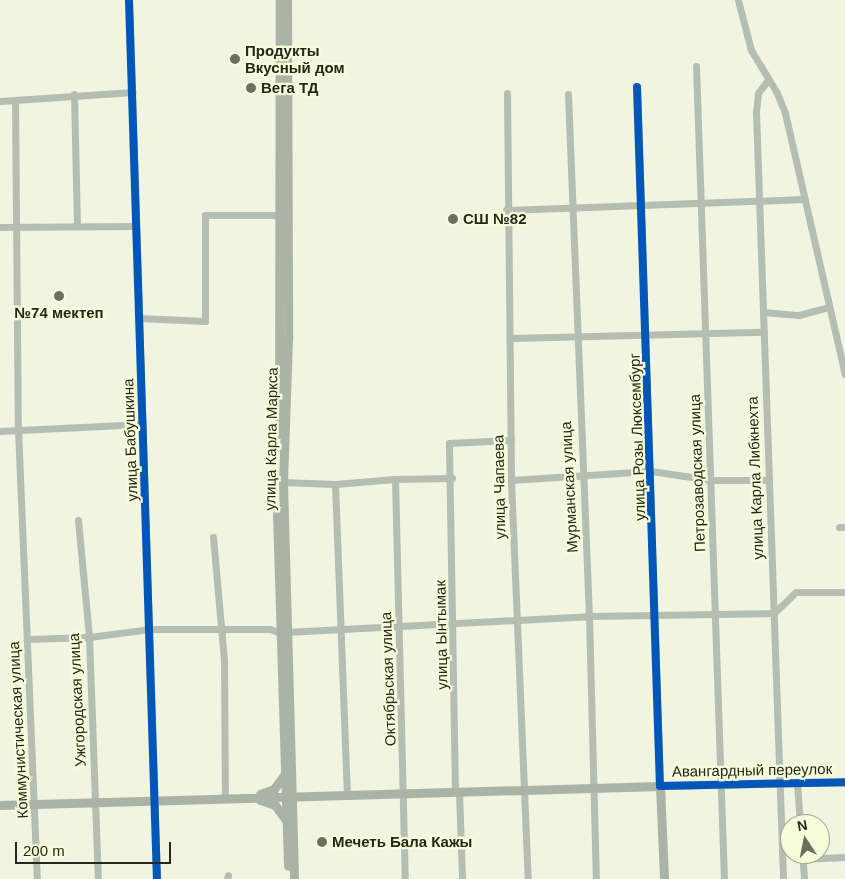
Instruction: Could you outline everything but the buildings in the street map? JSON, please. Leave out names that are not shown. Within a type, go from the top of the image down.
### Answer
[{"type":"main road","name":"улица Карла Маркса","points":[[280,0],[284,215],[277,483],[294,879]]},
{"type":"main road","name":"улица Карла Маркса","points":[[287,0],[284,215],[283,633],[285,774],[289,796],[286,822],[288,879]]},
{"type":"main road","points":[[248,798],[274,789],[285,774]]},
{"type":"main road","name":"Авангардный переулок","points":[[248,798],[660,786]]},
{"type":"main road","name":"улица Розы Люксембург","points":[[660,786],[664,879]]},
{"type":"main road","points":[[0,805],[96,804],[154,800],[248,798],[275,804],[286,822]]},
{"type":"street","name":"улица Бабушкина","points":[[129,0],[139,318],[152,629],[157,879]]},
{"type":"street","points":[[738,0],[751,50],[785,113],[845,374]]},
{"type":"street","name":"Петрозаводская улица","points":[[696,66],[717,614],[724,879]]},
{"type":"street","name":"улица Карла Либкнехта","points":[[768,80],[758,93],[756,112],[783,879]]},
{"type":"street","name":"улица Розы Люксембург","points":[[637,87],[648,335],[657,614],[660,786]]},
{"type":"street","points":[[0,100],[15,101],[74,94],[133,92]]},
{"type":"street","points":[[74,94],[77,226]]},
{"type":"street","name":"улица Чапаева","points":[[507,94],[506,210],[512,338],[511,480],[528,879]]},
{"type":"street","name":"Мурманская улица","points":[[568,94],[589,616],[596,879]]},
{"type":"street","name":"Коммунистическая улица","points":[[15,101],[18,428],[38,879]]},
{"type":"street","points":[[506,210],[804,199]]},
{"type":"street","points":[[139,318],[205,321],[203,217],[284,215]]},
{"type":"street","points":[[0,227],[136,226]]},
{"type":"street","points":[[763,312],[799,314],[829,307]]},
{"type":"street","points":[[512,338],[764,332]]},
{"type":"street","points":[[0,431],[18,428],[143,424]]},
{"type":"street","name":"улица Ынтымак","points":[[462,879],[457,792],[452,478],[449,443],[511,440]]},
{"type":"street","points":[[511,480],[651,471],[711,480],[769,480]]},
{"type":"street","points":[[283,482],[335,484],[395,478],[452,478]]},
{"type":"street","name":"Октябрьская улица","points":[[395,478],[405,879]]},
{"type":"street","points":[[335,484],[339,629],[347,796]]},
{"type":"street","name":"Ужгородская улица","points":[[78,520],[89,638],[98,879]]},
{"type":"street","points":[[213,537],[222,629],[225,798]]},
{"type":"street","points":[[28,639],[89,638],[152,629],[270,629],[283,633],[400,624],[589,616],[774,613],[796,592],[845,592]]},
{"type":"street","name":"Авангардный переулок","points":[[660,786],[845,782]]},
{"type":"street","points":[[797,783],[799,814]]},
{"type":"street","points":[[830,857],[845,857]]},
{"type":"street","points":[[803,864],[804,879]]},
{"type":"cycle path","points":[[129,0],[157,879]]},
{"type":"cycle path","points":[[637,87],[660,786],[845,782]]},
{"type":"place","name":"Продукты Вкусный дом","points":[[235,59]]},
{"type":"place","name":"Вега ТД","points":[[251,88]]},
{"type":"place","name":"СШ №82","points":[[453,219]]},
{"type":"place","name":"№74 мектеп","points":[[59,296]]},
{"type":"place","name":"Мечеть Бала Кажы","points":[[322,842]]}]
